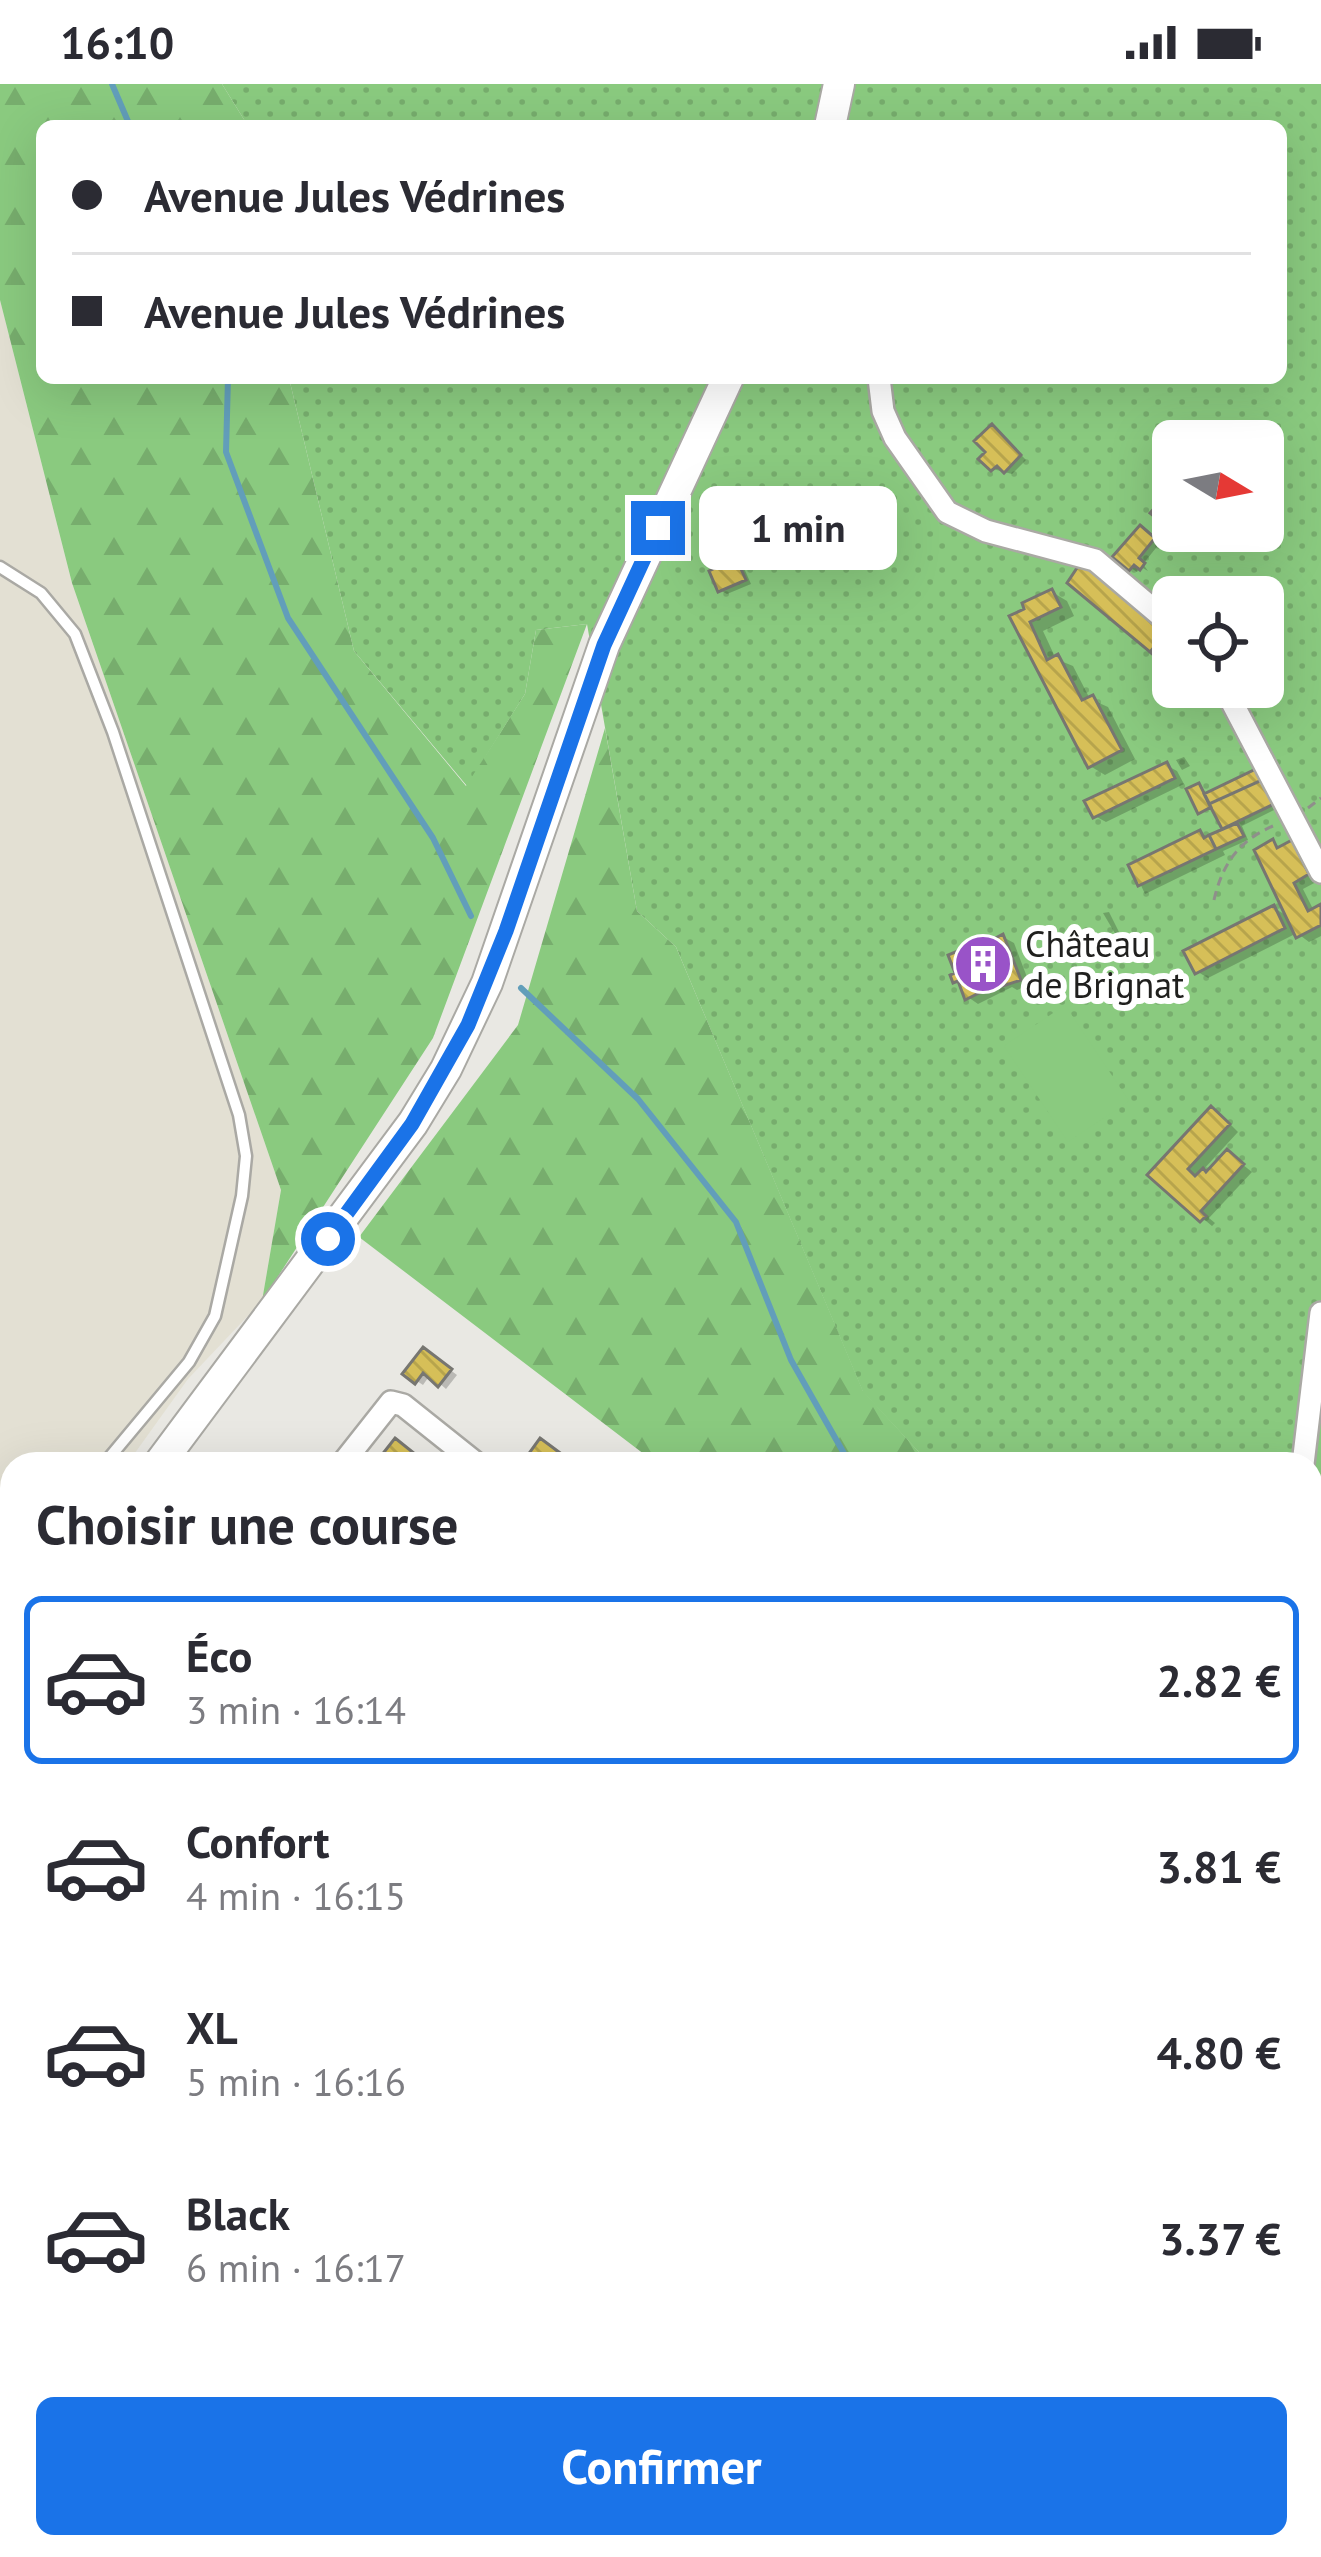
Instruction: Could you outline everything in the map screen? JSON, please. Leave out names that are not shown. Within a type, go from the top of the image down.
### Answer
[{"type":"main road","points":[[831,120],[838,84]]},
{"type":"main road","points":[[168,1452],[374,1176],[446,1069],[506,931],[604,645],[725,384]]},
{"type":"street","points":[[880,384],[883,411],[895,438],[947,512],[986,531],[1082,554],[1152,609]]},
{"type":"street","points":[[1235,708],[1321,872]]},
{"type":"street","points":[[1304,1452],[1321,1313]]},
{"type":"street","points":[[351,1452],[391,1402],[403,1406],[462,1452]]},
{"type":"lane","points":[[0,567],[41,592],[75,634],[113,732],[239,1115],[246,1156],[232,1252],[210,1327],[189,1362],[114,1452]]},
{"type":"path","points":[[1214,901],[1229,859],[1255,833],[1321,798]]},
{"type":"shaded area","points":[[0,300],[72,583],[281,1190],[262,1301],[188,1379],[136,1452],[0,1452]]},
{"type":"green space","points":[[0,84],[222,84],[244,120],[36,120],[36,384],[290,384],[354,651],[466,786],[525,694],[536,630],[587,624],[433,1038],[262,1301],[281,1190],[72,583],[0,300]]},
{"type":"green space","points":[[222,84],[1321,84],[1321,1452],[919,1452],[863,1392],[676,947],[637,911],[587,624],[536,630],[525,694],[467,786],[354,651],[290,384],[1287,384],[1287,120],[244,120]]},
{"type":"green space","points":[[605,728],[637,911],[676,947],[863,1391],[919,1452],[641,1452],[359,1237],[518,1025]]},
{"type":"green space","points":[[1065,1005],[1129,1101],[1068,1142],[1004,1046]]},
{"type":"building","points":[[992,424],[1021,455],[1004,473],[997,466],[991,471],[978,459],[985,452],[974,441]]},
{"type":"building","points":[[1140,525],[1152,535],[1139,558],[1145,563],[1140,570],[1134,565],[1129,571],[1112,557]]},
{"type":"building","points":[[736,558],[746,580],[718,592],[709,571]]},
{"type":"building","points":[[1081,562],[1152,621],[1152,650],[1150,652],[1067,583]]},
{"type":"building","points":[[1052,589],[1061,607],[1030,622],[1047,660],[1058,654],[1082,700],[1093,695],[1122,750],[1088,768],[1009,616],[1024,609],[1022,603]]},
{"type":"building","points":[[1167,762],[1175,778],[1093,818],[1084,801]]},
{"type":"building","points":[[1256,769],[1262,780],[1209,804],[1204,794]]},
{"type":"building","points":[[1262,780],[1274,804],[1222,829],[1209,804]]},
{"type":"building","points":[[1199,783],[1211,807],[1198,814],[1186,789]]},
{"type":"building","points":[[1237,823],[1244,836],[1216,849],[1209,835]]},
{"type":"building","points":[[1200,830],[1204,838],[1209,835],[1216,849],[1138,886],[1128,865]]},
{"type":"building","points":[[1273,839],[1277,848],[1292,840],[1309,874],[1294,883],[1308,911],[1321,904],[1321,925],[1296,938],[1254,850]]},
{"type":"building","points":[[1274,905],[1285,928],[1195,974],[1183,951]]},
{"type":"building","name":"Château de Brignat","points":[[1003,934],[1021,980],[1003,986],[1001,982],[965,1000],[958,981],[953,983],[950,975],[955,973],[948,955],[965,948],[967,953]]},
{"type":"building","points":[[1211,1106],[1230,1124],[1188,1169],[1195,1176],[1203,1168],[1206,1172],[1227,1149],[1244,1164],[1201,1211],[1206,1216],[1200,1222],[1147,1175]]},
{"type":"building","points":[[423,1347],[452,1369],[438,1387],[423,1373],[415,1384],[402,1374]]},
{"type":"building","points":[[395,1438],[412,1452],[384,1452]]},
{"type":"building","points":[[540,1438],[559,1452],[530,1452]]},
{"type":"waterway","points":[[112,84],[127,120]]},
{"type":"waterway","points":[[228,384],[226,452],[288,618],[433,838],[471,916]]},
{"type":"waterway","points":[[521,988],[638,1099],[736,1222],[791,1360],[843,1452]]},
{"type":"place","name":"Château de Brignat","points":[[983,964]]},
{"type":"route","points":[[328,1239],[412,1124],[468,1025],[506,931],[604,645],[658,528]]}]
